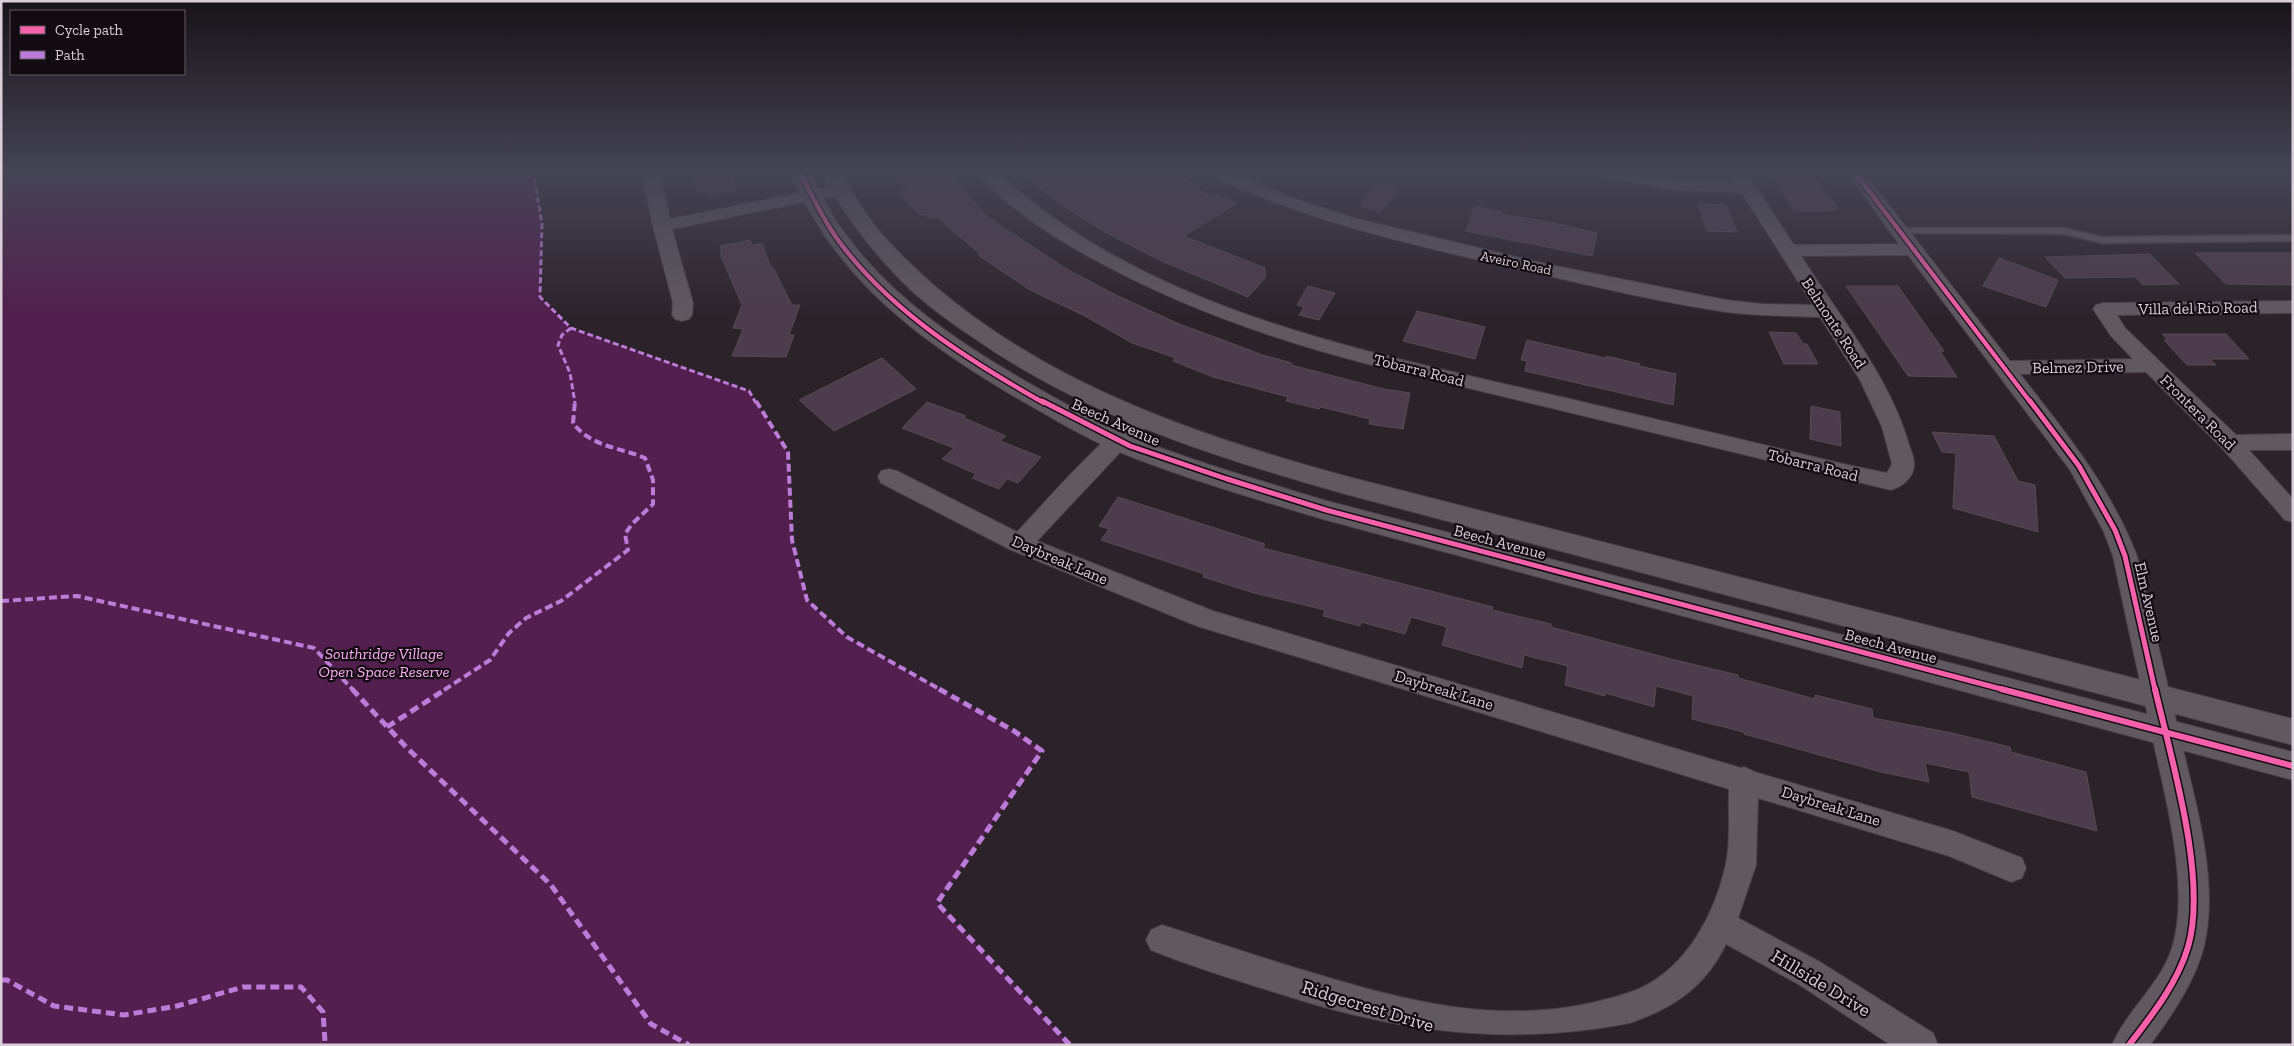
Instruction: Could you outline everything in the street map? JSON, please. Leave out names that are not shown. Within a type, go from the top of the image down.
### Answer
[{"type":"street","points":[[660,219],[684,303],[682,315]]},
{"type":"street","points":[[662,226],[697,219]]},
{"type":"street","name":"Beech Avenue","points":[[823,219],[834,236],[864,274],[915,319],[975,363],[1042,402],[1118,441],[1222,479],[1326,510],[2293,766]]},
{"type":"street","name":"Beech Avenue","points":[[859,219],[892,261],[951,312],[1019,358],[1077,389],[1143,420],[1241,456],[1349,486],[2293,732]]},
{"type":"street","name":"Tobarra Road","points":[[1041,219],[1095,254],[1133,275],[1205,307],[1331,348],[1891,482]]},
{"type":"street","name":"Aveiro Road","points":[[1337,219],[1416,240],[1680,298],[1736,308],[1826,311]]},
{"type":"street","name":"Belmonte Road","points":[[1767,219],[1871,380],[1893,427],[1903,464],[1900,474],[1891,482]]},
{"type":"street","name":"Elm Avenue","points":[[1891,219],[2080,466],[2115,530],[2125,556],[2182,808],[2189,849],[2191,918],[2188,946],[2170,985],[2129,1045]]},
{"type":"street","points":[[1788,250],[1914,249]]},
{"type":"street","name":"Villa del Rio Road","points":[[2103,309],[2293,307]]},
{"type":"street","name":"Frontera Road","points":[[2103,309],[2118,332],[2230,443],[2293,514]]},
{"type":"street","name":"Belmez Drive","points":[[2004,368],[2152,365]]},
{"type":"street","points":[[1020,544],[1118,441],[1143,420]]},
{"type":"street","points":[[2230,443],[2293,442]]},
{"type":"street","name":"Daybreak Lane","points":[[889,477],[1020,544],[1110,582],[1206,618],[1744,779],[1953,844],[2011,868]]},
{"type":"street","name":"Ridgecrest Drive","points":[[1162,940],[1414,1022],[1482,1035],[1535,1036],[1571,1033],[1603,1023],[1637,1008],[1664,992],[1688,972],[1720,924],[1741,867],[1744,779]]},
{"type":"street","name":"Hillside Drive","points":[[1720,924],[1809,973],[1921,1045]]},
{"type":"lane","points":[[1900,231],[2064,231],[2102,240],[2293,238]]},
{"type":"green space","name":"Southridge Village Open Space Reserve","points":[[1,219],[541,219],[540,297],[571,328],[749,391],[788,452],[792,540],[807,600],[847,637],[1014,731],[1042,751],[937,903],[1070,1045],[1,1045]]},
{"type":"building","points":[[939,219],[991,219],[1065,268],[1114,294],[1177,323],[1263,355],[1292,363],[1291,365],[1384,389],[1410,393],[1403,429],[1369,424],[1370,419],[1286,401],[1288,397],[1213,377],[1173,361],[1176,358],[1132,343],[1083,315],[1030,290],[978,255],[980,254]]},
{"type":"building","points":[[1084,219],[1212,219],[1184,236],[1265,268],[1265,278],[1248,297],[1159,260]]},
{"type":"building","points":[[1470,219],[1532,219],[1597,233],[1592,256],[1466,231]]},
{"type":"building","points":[[1703,219],[1732,219],[1737,232],[1707,231]]},
{"type":"building","points":[[750,240],[752,245],[762,243],[771,268],[773,267],[792,305],[800,305],[789,335],[794,335],[786,357],[732,356],[743,329],[733,328],[742,305],[720,254],[722,254],[720,246]]},
{"type":"building","points":[[2195,253],[2293,253],[2293,285],[2226,284]]},
{"type":"building","points":[[2150,254],[2179,284],[2143,285],[2136,277],[2065,278],[2045,257]]},
{"type":"building","points":[[1999,258],[2058,280],[2046,307],[1983,286]]},
{"type":"building","points":[[1308,286],[1335,293],[1319,320],[1299,315],[1304,307],[1297,305]]},
{"type":"building","points":[[1846,286],[1898,286],[1944,351],[1940,351],[1957,377],[1908,376]]},
{"type":"building","points":[[1417,311],[1485,327],[1475,359],[1403,341]]},
{"type":"building","points":[[1769,332],[1796,333],[1803,344],[1807,344],[1818,364],[1784,364]]},
{"type":"building","points":[[2162,334],[2226,334],[2249,359],[2210,359],[2216,365],[2187,365],[2164,340],[2168,340]]},
{"type":"building","points":[[1527,340],[1605,358],[1606,356],[1676,374],[1673,405],[1525,371],[1527,361],[1521,360]]},
{"type":"building","points":[[882,358],[916,389],[834,431],[799,400]]},
{"type":"building","points":[[927,402],[966,416],[964,418],[1006,436],[1000,441],[1041,457],[1018,483],[1007,479],[999,489],[972,478],[976,474],[942,459],[954,448],[902,428]]},
{"type":"building","points":[[1811,406],[1840,412],[1841,446],[1810,439]]},
{"type":"building","points":[[1932,432],[1994,436],[2018,481],[2035,485],[2038,532],[1953,508],[1956,453],[1942,452]]},
{"type":"building","points":[[1118,497],[1265,544],[1263,548],[1493,607],[1492,610],[1551,624],[1551,627],[1738,675],[1738,678],[1815,699],[1815,695],[1872,709],[1873,718],[1952,733],[2010,747],[2011,752],[2086,772],[2097,831],[1972,797],[1969,772],[1925,763],[1929,782],[1881,772],[1744,734],[1744,732],[1692,719],[1693,696],[1656,686],[1654,707],[1605,693],[1605,696],[1565,685],[1568,666],[1524,655],[1522,668],[1442,645],[1447,627],[1411,617],[1405,634],[1361,622],[1360,626],[1323,616],[1325,610],[1254,593],[1203,577],[1204,574],[1101,540],[1109,529],[1099,526]]},
{"type":"marked path","points":[[541,219],[540,297],[571,328],[749,391],[788,452],[792,540],[807,600],[847,637],[1014,731],[1042,751],[937,903],[1070,1045]]},
{"type":"marked path","points":[[387,727],[490,660],[509,633],[526,618],[561,601],[628,550],[625,534],[632,524],[653,504],[653,480],[645,458],[596,443],[580,432],[573,423],[575,393],[567,364],[558,345],[562,335],[571,328]]},
{"type":"marked path","points":[[1,601],[77,596],[314,648],[406,747],[551,885],[651,1024],[689,1045]]},
{"type":"marked path","points":[[1,980],[7,980],[54,1006],[124,1015],[177,1006],[243,987],[301,987],[323,1012],[325,1042],[322,1045]]},
{"type":"cycle path","points":[[825,219],[838,240],[864,271],[892,299],[923,325],[955,348],[1024,391],[1124,444],[1207,473],[1326,510],[2293,766]]},
{"type":"cycle path","points":[[1890,219],[2079,466],[2115,530],[2125,556],[2182,808],[2190,859],[2193,895],[2193,913],[2188,946],[2178,973],[2163,998],[2129,1045]]}]
